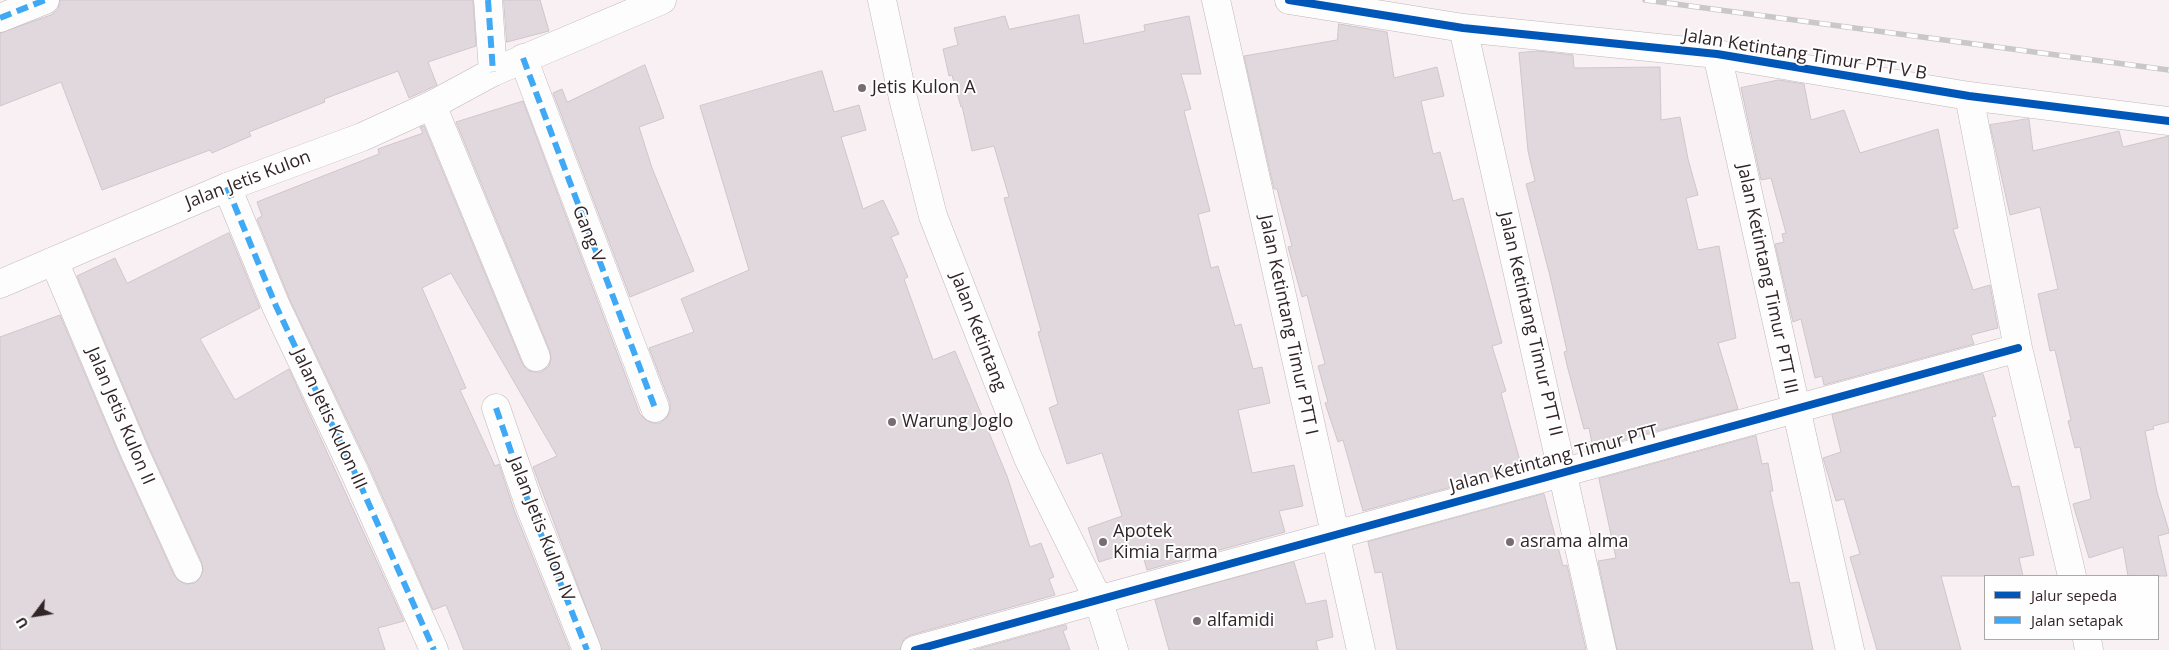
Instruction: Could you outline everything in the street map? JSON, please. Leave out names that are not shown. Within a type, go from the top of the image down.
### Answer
[{"type":"street","points":[[0,18],[44,0]]},
{"type":"street","points":[[488,0],[494,72]]},
{"type":"street","name":"Jalan Jetis Kulon","points":[[0,284],[227,187],[362,137],[523,58],[662,0]]},
{"type":"street","name":"Jalan Ketintang","points":[[882,0],[903,98],[933,216],[1028,458],[1098,599],[1114,650]]},
{"type":"street","name":"Jalan Ketintang Timur PTT I","points":[[1216,0],[1361,650]]},
{"type":"street","name":"Jalan Ketintang Timur PTT V B","points":[[1289,0],[1463,28],[1717,54],[1969,96],[2169,121]]},
{"type":"street","name":"Jalan Ketintang Timur PTT II","points":[[1463,28],[1602,650]]},
{"type":"street","name":"Jalan Ketintang Timur PTT III","points":[[1717,54],[1850,650]]},
{"type":"street","name":"Gang V","points":[[523,58],[655,408]]},
{"type":"street","points":[[1969,96],[2018,348],[2072,575]]},
{"type":"street","points":[[432,104],[536,357]]},
{"type":"street","name":"Jalan Jetis Kulon III","points":[[227,187],[276,306],[355,474],[434,650]]},
{"type":"street","name":"Jalan Jetis Kulon II","points":[[54,261],[135,453],[188,569]]},
{"type":"street","name":"Jalan Ketintang Timur PTT","points":[[914,650],[2018,348]]},
{"type":"street","name":"Jalan Jetis Kulon IV","points":[[496,408],[528,504],[587,650]]},
{"type":"building","points":[[60,0],[473,0],[476,46],[428,62],[437,85],[409,98],[398,71],[324,99],[325,102],[249,132],[251,136],[212,153],[210,150],[102,190],[61,82],[0,106],[0,33],[51,15],[58,9]]},
{"type":"building","points":[[504,0],[540,0],[549,31],[507,42]]},
{"type":"building","points":[[1079,15],[1084,44],[1145,31],[1144,25],[1189,16],[1201,74],[1181,74],[1191,109],[1184,111],[1210,211],[1198,214],[1211,268],[1218,266],[1235,326],[1241,324],[1253,369],[1262,367],[1270,403],[1238,410],[1252,473],[1294,465],[1303,506],[1279,511],[1285,532],[1147,570],[1141,549],[1099,562],[1088,528],[1122,516],[1102,453],[1067,464],[1049,408],[1058,404],[1038,332],[1041,331],[1004,198],[1009,197],[994,146],[972,151],[962,106],[952,75],[949,76],[943,49],[958,45],[954,28],[1005,16],[1009,29]]},
{"type":"building","points":[[1339,24],[1387,32],[1394,78],[1437,67],[1444,96],[1421,101],[1433,154],[1440,152],[1453,201],[1463,198],[1502,343],[1492,346],[1506,391],[1501,393],[1522,468],[1363,511],[1343,440],[1338,442],[1325,403],[1328,402],[1318,366],[1325,364],[1307,295],[1302,297],[1288,247],[1292,246],[1277,189],[1274,189],[1244,56],[1337,40]]},
{"type":"building","points":[[1538,51],[1573,55],[1574,68],[1660,67],[1661,120],[1680,117],[1688,159],[1698,195],[1686,198],[1698,250],[1719,246],[1736,338],[1718,343],[1738,409],[1593,448],[1589,428],[1584,429],[1568,369],[1564,352],[1567,351],[1550,276],[1526,184],[1535,181],[1528,151],[1519,53]]},
{"type":"building","points":[[645,65],[664,118],[639,127],[652,168],[694,271],[630,297],[553,93],[562,89],[567,102]]},
{"type":"building","points":[[822,71],[834,112],[859,105],[866,130],[841,137],[863,209],[883,200],[899,234],[891,237],[908,277],[904,279],[933,360],[955,351],[1007,476],[1030,547],[1041,543],[1054,577],[1049,579],[1055,595],[911,635],[904,639],[900,650],[602,650],[533,467],[557,456],[451,273],[422,288],[466,388],[460,390],[495,466],[499,464],[514,510],[570,650],[464,650],[446,605],[433,610],[369,466],[290,300],[257,219],[262,216],[257,202],[379,154],[378,149],[423,133],[420,127],[424,126],[522,363],[527,370],[541,372],[549,366],[551,359],[550,351],[456,122],[523,101],[640,414],[646,420],[660,423],[667,417],[670,403],[649,348],[694,332],[681,299],[749,270],[700,106]]},
{"type":"building","points":[[1779,80],[1804,84],[1811,120],[1844,110],[1860,153],[1938,129],[1958,228],[1953,229],[1973,290],[1990,285],[1998,328],[1971,335],[1974,344],[1824,385],[1822,376],[1815,378],[1801,319],[1793,322],[1775,244],[1784,242],[1782,234],[1786,233],[1771,178],[1761,180],[1741,88]]},
{"type":"building","points":[[2029,119],[2033,151],[2119,131],[2123,147],[2169,136],[2169,422],[2153,426],[2154,429],[2145,431],[2157,492],[2169,531],[2169,533],[2158,536],[2167,576],[2128,575],[2123,547],[2089,558],[2073,504],[2091,499],[2080,447],[2075,448],[2068,421],[2071,420],[2055,350],[2050,351],[2038,294],[2058,289],[2040,207],[2010,215],[1990,125]]},
{"type":"building","points":[[229,233],[260,308],[200,339],[235,400],[289,369],[404,621],[378,628],[385,650],[0,650],[0,337],[60,315],[121,459],[174,575],[179,581],[186,584],[195,583],[203,571],[202,563],[149,447],[77,276],[115,258],[127,283]]},
{"type":"building","points":[[1983,374],[1996,416],[1992,417],[2012,487],[2019,486],[2034,555],[2019,558],[2023,575],[1941,576],[1961,650],[1877,650],[1850,557],[1860,554],[1844,499],[1836,501],[1823,458],[1841,452],[1832,415]]},
{"type":"building","points":[[1756,436],[1762,464],[1768,463],[1773,491],[1770,491],[1790,583],[1799,582],[1813,650],[1617,650],[1598,561],[1616,558],[1599,479]]},
{"type":"building","points":[[1544,494],[1563,566],[1567,565],[1586,650],[1397,650],[1382,572],[1375,573],[1368,542]]},
{"type":"building","points":[[1294,562],[1306,604],[1326,600],[1333,637],[1316,641],[1318,650],[1169,650],[1155,600]]},
{"type":"building","points":[[1066,625],[1067,629],[1063,631],[1070,650],[974,650]]},
{"type":"railway","points":[[1645,0],[2169,70]]},
{"type":"marked path","points":[[0,18],[45,0]]},
{"type":"marked path","points":[[488,0],[493,72]]},
{"type":"marked path","points":[[523,58],[655,408]]},
{"type":"marked path","points":[[227,187],[276,306],[355,473],[434,650]]},
{"type":"marked path","points":[[496,408],[529,504],[587,650]]},
{"type":"cycle path","points":[[1289,0],[1463,28],[1717,54],[1969,96],[2169,121]]},
{"type":"cycle path","points":[[915,650],[2018,348]]},
{"type":"place","name":"Jetis Kulon A","points":[[862,88]]},
{"type":"place","name":"Warung Joglo","points":[[892,422]]},
{"type":"place","name":"Apotek Kimia Farma","points":[[1103,542]]},
{"type":"place","name":"asrama alma","points":[[1510,542]]},
{"type":"place","name":"alfamidi","points":[[1197,621]]}]
